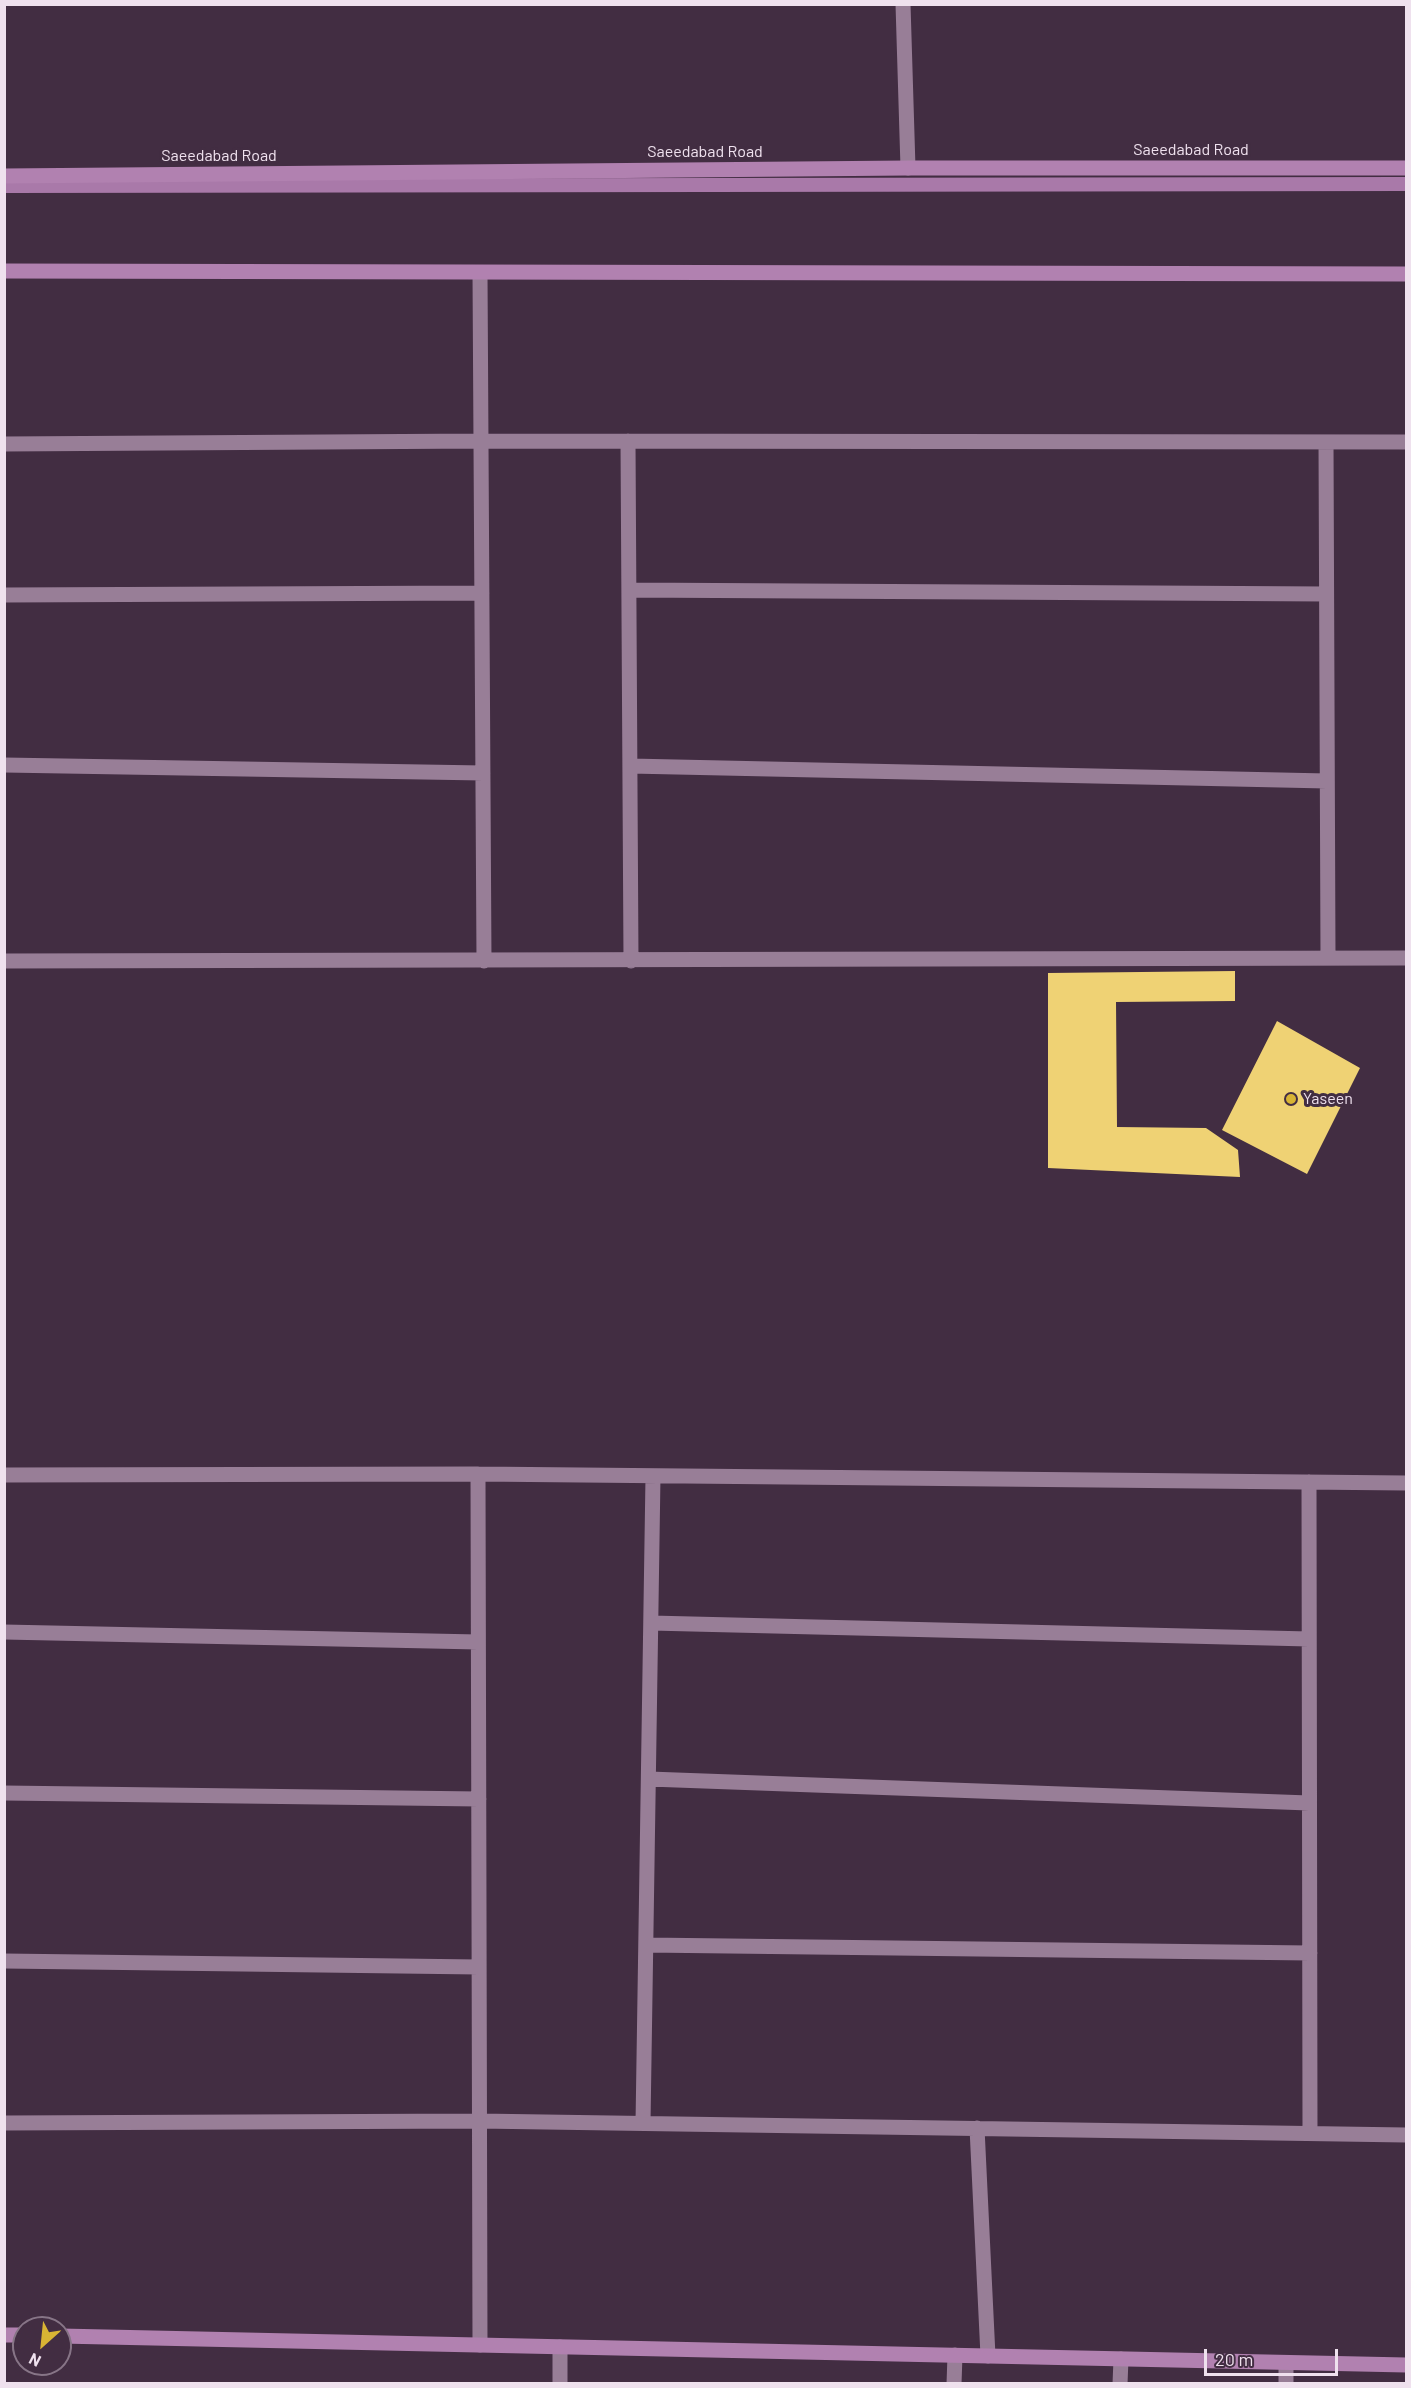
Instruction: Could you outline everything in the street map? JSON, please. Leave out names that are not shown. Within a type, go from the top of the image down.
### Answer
[{"type":"street","points":[[903,4],[908,168]]},
{"type":"street","name":"Saeedabad Road","points":[[4,176],[908,168],[1407,168]]},
{"type":"street","points":[[4,271],[1407,274]]},
{"type":"street","points":[[480,273],[484,961]]},
{"type":"street","points":[[4,444],[482,441],[1407,442]]},
{"type":"street","points":[[628,441],[631,961]]},
{"type":"street","points":[[1326,442],[1328,958]]},
{"type":"street","points":[[629,590],[1326,594]]},
{"type":"street","points":[[4,595],[482,593]]},
{"type":"street","points":[[4,765],[483,773]]},
{"type":"street","points":[[630,766],[1327,781]]},
{"type":"street","points":[[4,961],[1407,958]]},
{"type":"street","points":[[478,1474],[480,2345]]},
{"type":"street","points":[[4,1475],[478,1474],[1407,1483]]},
{"type":"street","points":[[643,2123],[653,1476]]},
{"type":"street","points":[[1308,1482],[1310,2133]]},
{"type":"street","points":[[651,1623],[1309,1639]]},
{"type":"street","points":[[4,1632],[478,1642]]},
{"type":"street","points":[[649,1779],[1310,1803]]},
{"type":"street","points":[[4,1793],[479,1799]]},
{"type":"street","points":[[646,1945],[1310,1953]]},
{"type":"street","points":[[4,1961],[479,1967]]},
{"type":"street","points":[[4,2123],[479,2121],[1407,2134]]},
{"type":"street","points":[[977,2128],[988,2356]]},
{"type":"street","points":[[72,2336],[1407,2366]]},
{"type":"street","points":[[560,2347],[560,2384]]},
{"type":"street","points":[[954,2355],[954,2384]]},
{"type":"street","points":[[1120,2384],[1121,2359]]},
{"type":"street","points":[[1286,2363],[1286,2384]]},
{"type":"building","points":[[1235,971],[1235,1001],[1116,1002],[1117,1127],[1206,1128],[1238,1150],[1240,1177],[1048,1168],[1048,973]]},
{"type":"building","name":"Yaseen","points":[[1277,1021],[1360,1068],[1307,1174],[1222,1130]]},
{"type":"waterway","points":[[4,186],[1406,184]]},
{"type":"place","name":"Yaseen","points":[[1291,1099]]}]
